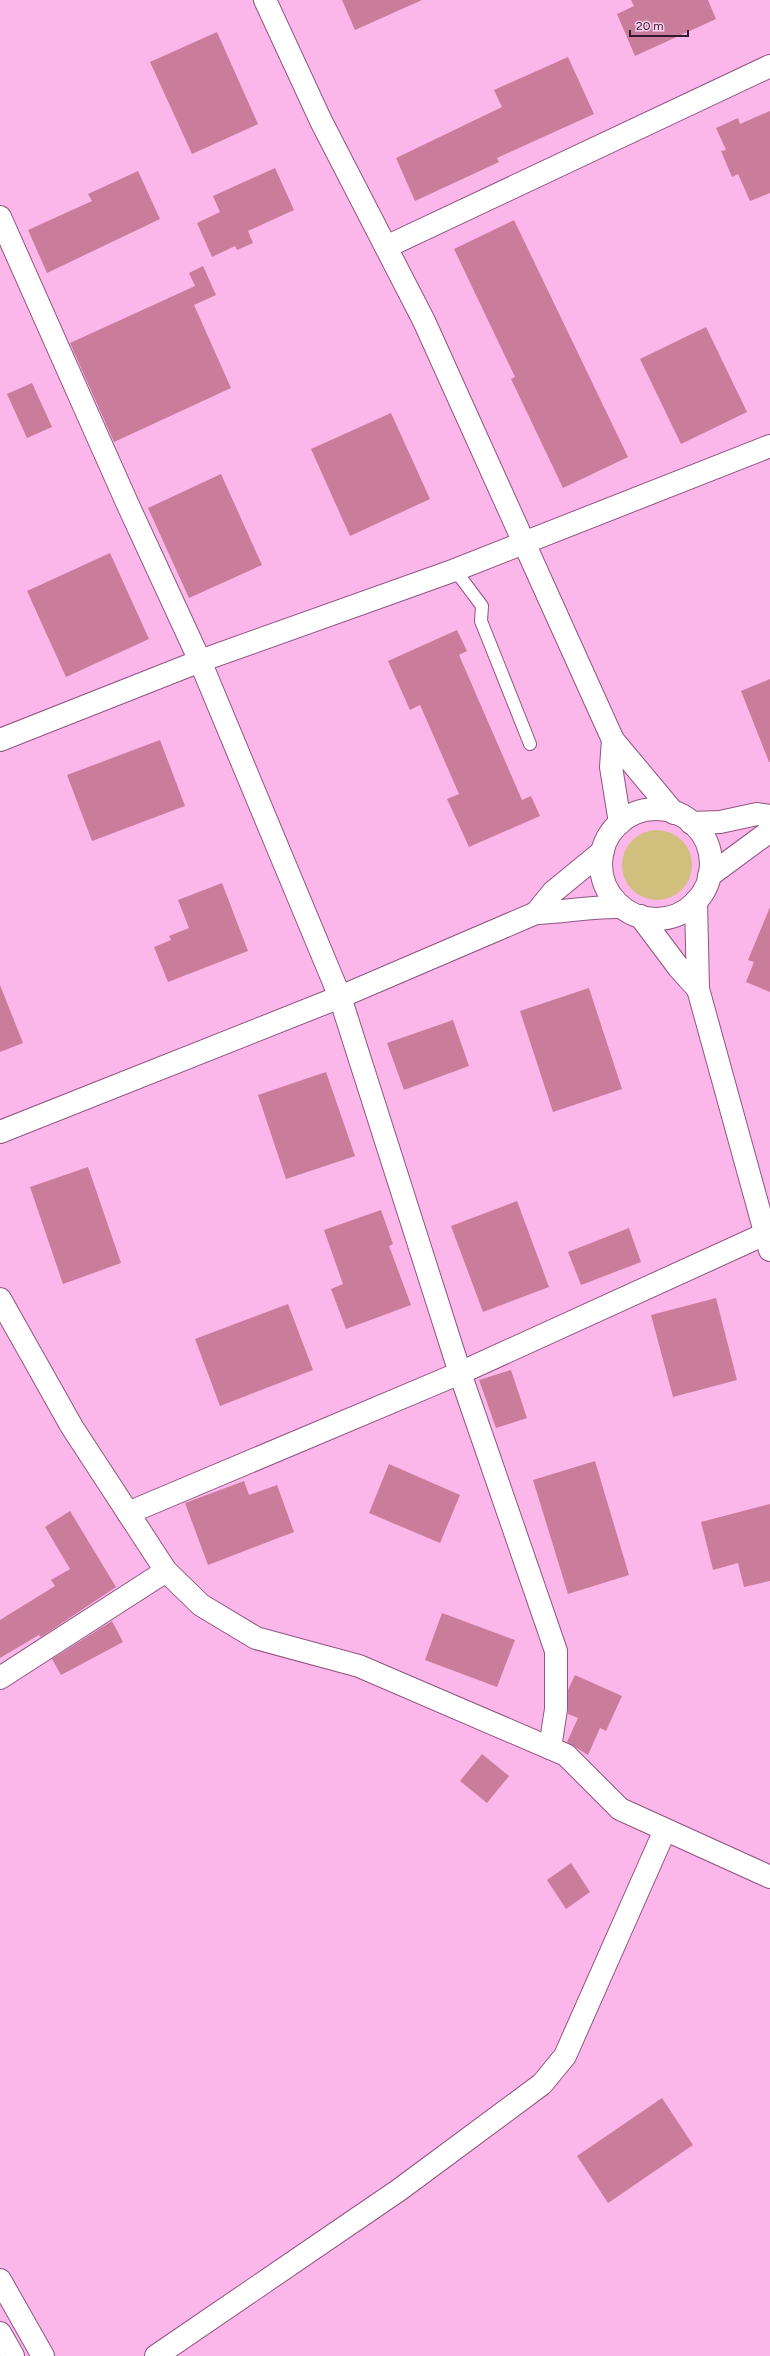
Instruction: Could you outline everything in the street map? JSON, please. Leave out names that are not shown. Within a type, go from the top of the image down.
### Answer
[{"type":"street","points":[[265,0],[321,121],[424,321],[613,740],[683,818],[720,822],[757,814],[770,816]]},
{"type":"street","points":[[386,247],[770,66]]},
{"type":"street","points":[[0,217],[200,661],[340,997],[460,1373],[556,1651],[556,1709],[550,1748]]},
{"type":"street","points":[[0,740],[200,661],[455,570],[770,446]]},
{"type":"street","points":[[613,740],[611,766],[620,823]]},
{"type":"street","points":[[128,1513],[460,1373],[767,1235],[698,989],[696,901],[709,876],[710,862],[707,844],[697,828],[683,818],[665,809],[647,809],[629,815],[614,827],[605,843],[601,861],[603,880],[612,897],[631,911],[698,989]]},
{"type":"street","points":[[709,876],[770,830]]},
{"type":"street","points":[[536,913],[554,892],[603,851]]},
{"type":"street","points":[[0,1132],[340,997],[536,913],[566,912],[594,906],[631,911],[660,918],[673,916],[696,901]]},
{"type":"street","points":[[0,1299],[6,1314],[72,1427],[166,1571],[201,1605],[256,1638],[359,1666],[566,1755],[620,1809],[770,1877]]},
{"type":"street","points":[[0,1678],[166,1571]]},
{"type":"street","points":[[156,2356],[399,2190],[542,2084],[565,2056],[665,1830]]},
{"type":"street","points":[[0,2280],[43,2356]]},
{"type":"street","points":[[0,2333],[13,2356]]},
{"type":"lane","points":[[455,570],[482,606],[481,621],[530,744]]},
{"type":"shaded area","points":[[650,830],[664,830],[677,836],[686,845],[690,851],[692,865],[690,879],[682,890],[671,898],[664,900],[650,900],[643,898],[632,890],[624,879],[622,872],[622,858],[624,851],[632,840],[643,832]]},
{"type":"building","points":[[342,0],[422,0],[355,30]]},
{"type":"building","points":[[631,0],[708,0],[716,19],[635,56],[617,14],[634,6]]},
{"type":"building","points":[[217,32],[258,124],[192,154],[150,62]]},
{"type":"building","points":[[568,57],[594,114],[497,158],[499,162],[415,201],[396,158],[502,107],[494,90]]},
{"type":"building","points":[[770,111],[770,193],[750,201],[738,174],[732,177],[721,151],[726,150],[716,128],[738,118],[740,124]]},
{"type":"building","points":[[275,168],[294,210],[248,231],[253,243],[237,250],[235,246],[212,257],[197,223],[220,212],[213,196]]},
{"type":"building","points":[[138,171],[160,219],[47,273],[28,230],[92,201],[88,194]]},
{"type":"building","points":[[514,220],[628,457],[563,488],[511,379],[515,377],[454,249]]},
{"type":"building","points":[[203,266],[216,295],[194,305],[231,388],[114,442],[70,343],[195,286],[189,273]]},
{"type":"building","points":[[706,327],[747,412],[681,444],[640,359]]},
{"type":"building","points":[[32,383],[52,427],[27,438],[7,394]]},
{"type":"building","points":[[391,413],[430,499],[350,536],[311,449]]},
{"type":"building","points":[[221,474],[262,565],[189,598],[148,508]]},
{"type":"building","points":[[110,553],[149,639],[66,677],[27,591]]},
{"type":"building","points":[[457,630],[467,651],[459,655],[522,800],[531,796],[540,816],[469,847],[447,799],[459,794],[420,705],[410,710],[388,661]]},
{"type":"building","points":[[770,679],[770,762],[769,762],[741,691]]},
{"type":"building","points":[[160,740],[185,806],[92,841],[67,775]]},
{"type":"building","points":[[222,883],[248,951],[168,982],[154,947],[171,940],[169,936],[189,928],[178,900]]},
{"type":"building","points":[[770,907],[770,992],[746,982],[754,962],[748,960]]},
{"type":"building","points":[[0,985],[23,1043],[0,1052]]},
{"type":"building","points":[[589,988],[622,1089],[553,1112],[520,1011]]},
{"type":"building","points":[[453,1020],[469,1066],[404,1090],[387,1043]]},
{"type":"building","points":[[326,1072],[355,1156],[286,1179],[258,1095]]},
{"type":"building","points":[[88,1167],[121,1263],[63,1284],[30,1187]]},
{"type":"building","points":[[517,1201],[549,1287],[483,1312],[451,1226]]},
{"type":"building","points":[[381,1210],[393,1244],[389,1246],[411,1305],[346,1329],[331,1289],[343,1284],[324,1230]]},
{"type":"building","points":[[629,1228],[641,1262],[581,1285],[568,1252]]},
{"type":"building","points":[[716,1298],[737,1380],[673,1397],[651,1315]]},
{"type":"building","points":[[288,1304],[313,1370],[220,1406],[195,1339]]},
{"type":"building","points":[[511,1370],[527,1418],[496,1428],[479,1380]]},
{"type":"building","points":[[595,1461],[629,1575],[568,1594],[533,1480]]},
{"type":"building","points":[[389,1464],[460,1495],[440,1543],[369,1513]]},
{"type":"building","points":[[244,1481],[249,1495],[277,1485],[294,1532],[208,1565],[185,1503]]},
{"type":"building","points":[[770,1504],[770,1581],[744,1587],[738,1563],[713,1570],[701,1522]]},
{"type":"building","points":[[70,1511],[116,1587],[41,1637],[39,1635],[0,1658],[0,1620],[55,1586],[51,1580],[70,1569],[45,1527]]},
{"type":"building","points":[[442,1613],[515,1640],[497,1687],[425,1660]]},
{"type":"building","points":[[112,1621],[123,1642],[61,1675],[52,1659]]},
{"type":"building","points":[[575,1675],[622,1696],[606,1731],[600,1728],[588,1755],[567,1742],[578,1718],[568,1714],[568,1690]]},
{"type":"building","points":[[482,1754],[509,1776],[487,1803],[460,1781]]},
{"type":"building","points":[[571,1863],[590,1892],[566,1909],[547,1880]]},
{"type":"building","points":[[662,2098],[693,2145],[608,2203],[577,2156]]}]
